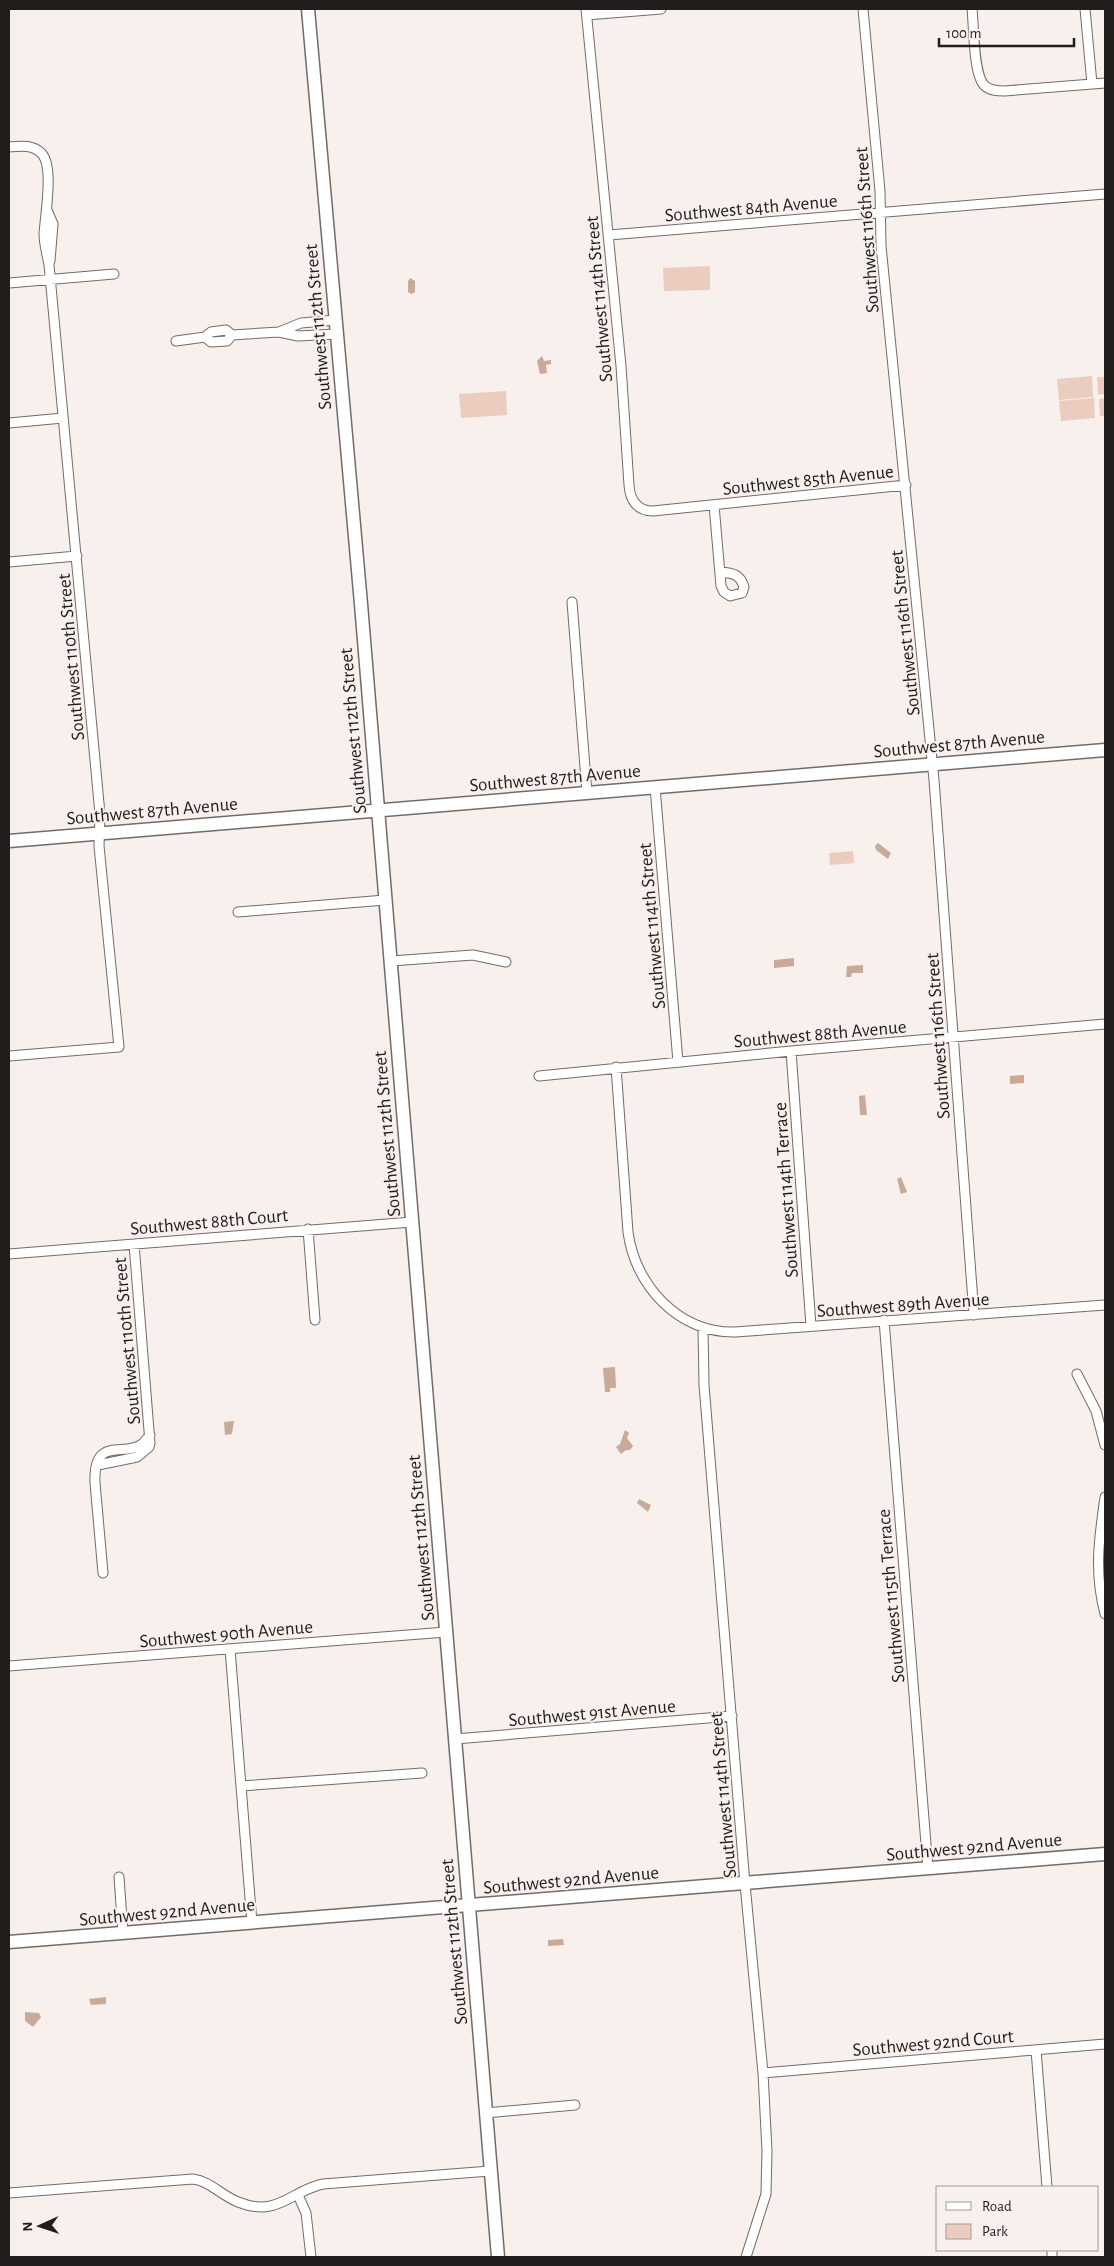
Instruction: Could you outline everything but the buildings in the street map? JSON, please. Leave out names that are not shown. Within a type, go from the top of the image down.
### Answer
[{"type":"main road","name":"Southwest 112th Street","points":[[308,9],[378,810],[498,2257]]},
{"type":"main road","name":"Southwest 87th Avenue","points":[[9,841],[1105,750]]},
{"type":"main road","name":"Southwest 92nd Avenue","points":[[9,1942],[1105,1854]]},
{"type":"street","points":[[587,12],[661,9]]},
{"type":"street","name":"Southwest 116th Street","points":[[863,9],[880,191],[881,246],[933,764],[974,1315]]},
{"type":"street","points":[[972,9],[978,72],[985,86],[991,90],[1004,91],[1105,83]]},
{"type":"street","points":[[1085,9],[1092,84]]},
{"type":"street","name":"Southwest 114th Street","points":[[587,12],[609,234],[631,496],[636,504],[647,511],[714,505]]},
{"type":"street","name":"Southwest 110th Street","points":[[9,147],[33,148],[43,155],[47,165],[47,210],[44,240],[49,265],[77,556],[100,814],[99,834],[119,1047],[9,1056]]},
{"type":"street","name":"Southwest 84th Avenue","points":[[609,234],[1105,194]]},
{"type":"street","points":[[9,283],[114,274]]},
{"type":"street","points":[[279,332],[301,323],[336,320]]},
{"type":"street","points":[[176,341],[205,337],[211,332],[226,330],[232,336],[279,332],[298,336],[337,334]]},
{"type":"street","points":[[9,423],[63,418]]},
{"type":"street","name":"Southwest 85th Avenue","points":[[714,505],[906,485]]},
{"type":"street","points":[[714,505],[720,572]]},
{"type":"street","points":[[9,562],[77,556]]},
{"type":"street","points":[[572,602],[587,793]]},
{"type":"street","name":"Southwest 114th Street","points":[[655,787],[678,1062]]},
{"type":"street","points":[[238,912],[385,900]]},
{"type":"street","points":[[390,961],[473,955],[506,962]]},
{"type":"street","name":"Southwest 88th Avenue","points":[[539,1076],[790,1051],[1105,1024]]},
{"type":"street","name":"Southwest 114th Terrace","points":[[790,1051],[811,1326]]},
{"type":"street","name":"Southwest 89th Avenue","points":[[616,1067],[626,1213],[632,1255],[645,1283],[656,1296],[675,1312],[704,1328],[728,1332],[1105,1305]]},
{"type":"street","name":"Southwest 88th Court","points":[[9,1254],[412,1222]]},
{"type":"street","points":[[308,1229],[315,1320]]},
{"type":"street","name":"Southwest 110th Street","points":[[103,1573],[95,1478],[98,1465],[137,1457],[148,1447],[150,1434],[134,1244]]},
{"type":"street","name":"Southwest 115th Terrace","points":[[884,1320],[928,1869]]},
{"type":"street","name":"Southwest 114th Street","points":[[704,1328],[704,1385],[745,1884],[763,2072],[767,2181],[763,2206],[746,2257]]},
{"type":"street","points":[[1077,1374],[1096,1411],[1105,1445]]},
{"type":"street","points":[[1105,1497],[1098,1545],[1101,1566],[1099,1586],[1105,1614]]},
{"type":"street","name":"Southwest 90th Avenue","points":[[9,1666],[446,1632]]},
{"type":"street","points":[[230,1649],[252,1923]]},
{"type":"street","name":"Southwest 91st Avenue","points":[[455,1739],[732,1716]]},
{"type":"street","points":[[241,1786],[422,1773]]},
{"type":"street","points":[[119,1878],[123,1933]]},
{"type":"street","name":"Southwest 92nd Court","points":[[763,2072],[1105,2044]]},
{"type":"street","points":[[1036,2050],[1047,2186]]},
{"type":"street","points":[[486,2113],[575,2105]]},
{"type":"street","points":[[9,2193],[193,2179],[212,2186],[235,2201],[258,2207],[282,2204],[309,2188],[323,2184],[490,2171]]},
{"type":"street","points":[[298,2195],[306,2213],[311,2257]]},
{"type":"green space","points":[[710,266],[710,290],[664,291],[663,268]]},
{"type":"green space","points":[[1092,376],[1093,397],[1059,400],[1057,379]]},
{"type":"green space","points":[[1097,377],[1105,377],[1105,394],[1098,395]]},
{"type":"green space","points":[[506,391],[507,415],[461,418],[459,394]]},
{"type":"green space","points":[[1094,398],[1095,418],[1061,421],[1059,401]]},
{"type":"green space","points":[[1105,398],[1105,416],[1100,416],[1099,399]]},
{"type":"green space","points":[[853,851],[854,863],[830,865],[829,853]]},
{"type":"shaded area","points":[[410,278],[415,281],[415,292],[412,294],[408,292],[408,281]]},
{"type":"shaded area","points":[[542,356],[544,361],[551,360],[551,364],[546,365],[547,373],[540,374],[537,361]]},
{"type":"shaded area","points":[[878,843],[891,853],[888,859],[876,850],[875,846]]},
{"type":"shaded area","points":[[794,958],[794,966],[774,968],[774,960]]},
{"type":"shaded area","points":[[863,965],[863,973],[852,973],[851,977],[846,977],[847,966]]},
{"type":"shaded area","points":[[1024,1075],[1024,1083],[1010,1084],[1010,1076]]},
{"type":"shaded area","points":[[865,1095],[867,1115],[860,1115],[859,1096]]},
{"type":"shaded area","points":[[901,1177],[907,1192],[901,1194],[897,1179]]},
{"type":"shaded area","points":[[615,1367],[616,1388],[610,1388],[610,1392],[605,1392],[603,1368]]},
{"type":"shaded area","points":[[234,1421],[232,1434],[225,1435],[224,1422]]},
{"type":"shaded area","points":[[625,1430],[629,1433],[627,1438],[633,1446],[630,1450],[626,1450],[621,1454],[616,1447],[620,1444]]},
{"type":"shaded area","points":[[639,1499],[651,1505],[648,1512],[637,1503]]},
{"type":"shaded area","points":[[563,1939],[564,1945],[548,1946],[548,1940]]},
{"type":"shaded area","points":[[106,1997],[106,2004],[91,2005],[89,1999]]},
{"type":"shaded area","points":[[25,2012],[39,2013],[41,2017],[33,2027],[25,2021]]}]
